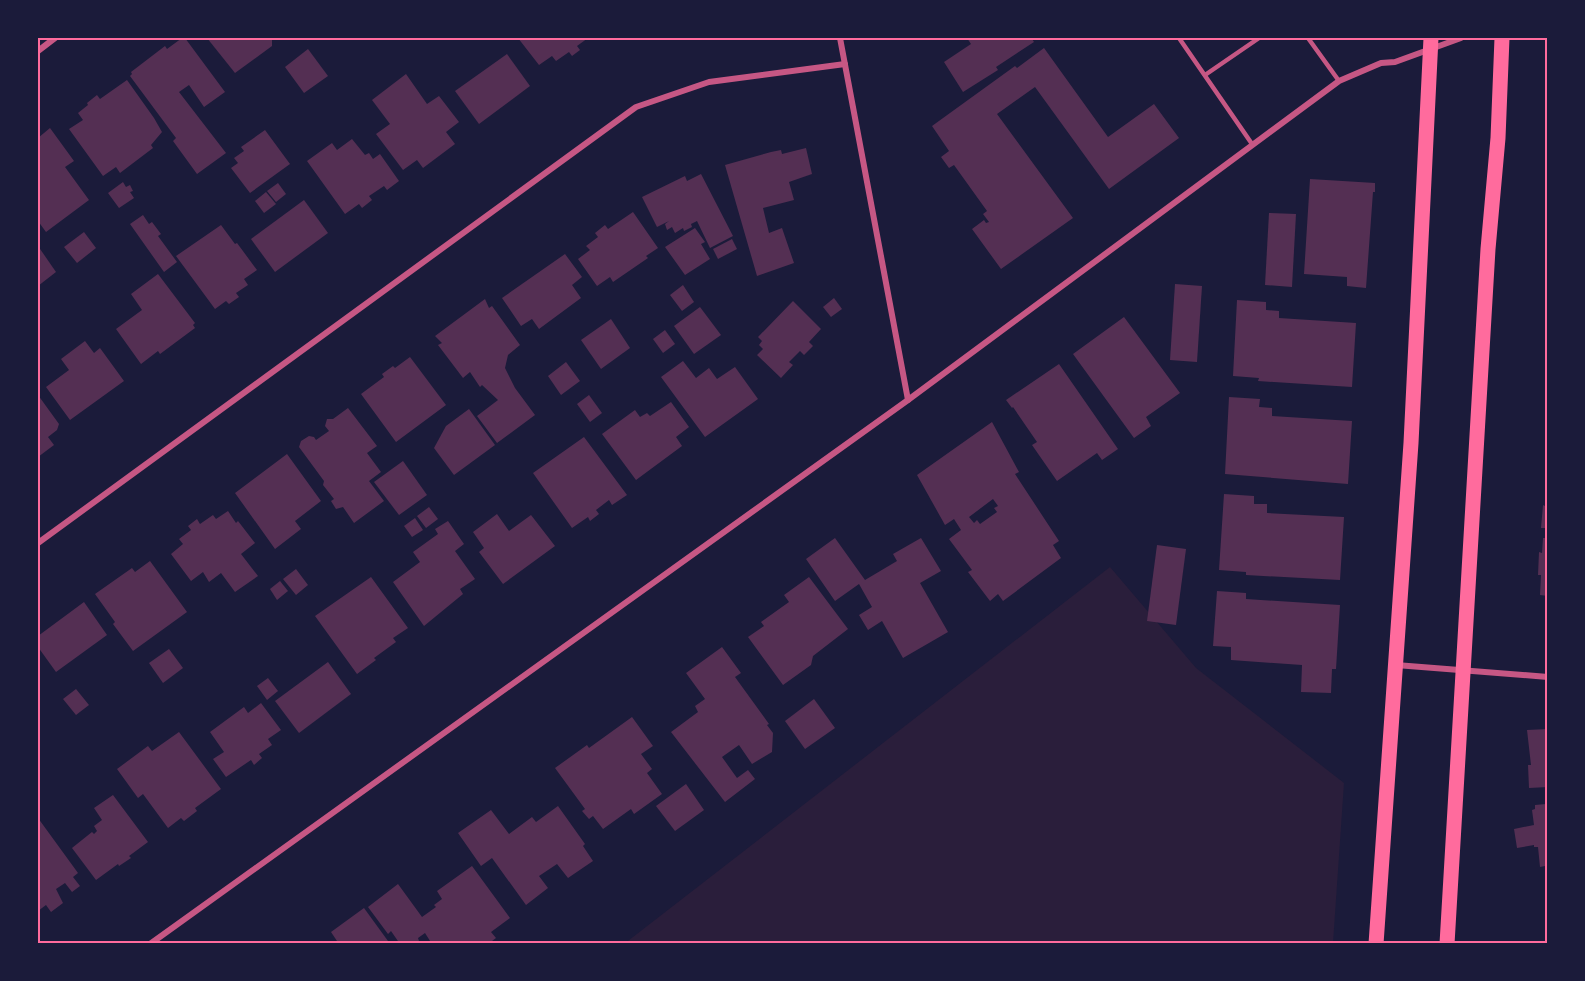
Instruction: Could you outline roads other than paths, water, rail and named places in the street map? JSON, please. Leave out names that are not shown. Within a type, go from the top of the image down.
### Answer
[{"type":"main road","points":[[1447,944],[1488,249],[1498,138],[1502,38]]},
{"type":"main road","points":[[1376,944],[1411,443],[1431,42]]},
{"type":"street","points":[[38,51],[56,38]]},
{"type":"street","points":[[840,38],[908,400]]},
{"type":"street","points":[[150,944],[908,400],[1339,81],[1381,63],[1395,62],[1431,42],[1461,38]]},
{"type":"street","points":[[38,543],[636,107],[709,82],[845,64]]},
{"type":"street","points":[[1395,665],[1548,677]]},
{"type":"lane","points":[[1179,38],[1252,144]]},
{"type":"lane","points":[[1205,75],[1259,38]]},
{"type":"lane","points":[[1308,38],[1339,81]]}]
